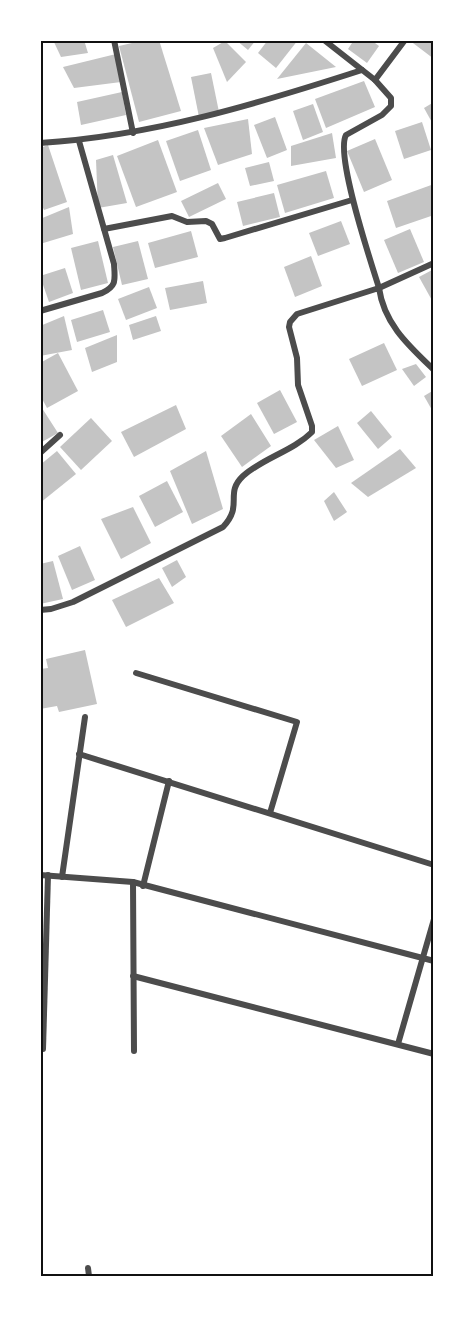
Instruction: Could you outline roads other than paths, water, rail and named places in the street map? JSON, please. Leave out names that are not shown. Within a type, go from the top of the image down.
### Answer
[{"type":"street","points":[[114,40],[133,133]]},
{"type":"street","points":[[324,40],[375,80],[391,98],[392,103],[387,112],[346,135],[344,139],[352,200],[379,288],[381,302],[397,332],[434,370]]},
{"type":"street","points":[[375,80],[405,40]]},
{"type":"street","points":[[40,143],[79,141],[133,133],[217,114],[362,70]]},
{"type":"street","points":[[40,311],[111,289],[115,281],[115,272],[104,229],[79,141]]},
{"type":"street","points":[[104,229],[172,216],[187,222],[206,221],[212,224],[220,239],[352,200]]},
{"type":"street","points":[[40,610],[73,602],[223,526],[230,520],[234,510],[234,490],[243,477],[312,432],[298,385],[297,358],[289,327],[290,322],[297,314],[379,288],[434,263]]},
{"type":"street","points":[[40,453],[60,435]]},
{"type":"street","points":[[136,673],[297,722],[270,813]]},
{"type":"street","points":[[62,877],[85,717]]},
{"type":"street","points":[[79,754],[434,865]]},
{"type":"street","points":[[143,886],[169,781]]},
{"type":"street","points":[[40,874],[132,882],[434,961]]},
{"type":"street","points":[[43,1049],[48,875]]},
{"type":"street","points":[[132,882],[134,1052]]},
{"type":"street","points":[[398,1044],[434,919]]},
{"type":"street","points":[[133,976],[434,1054]]},
{"type":"street","points":[[88,1268],[89,1276]]}]
